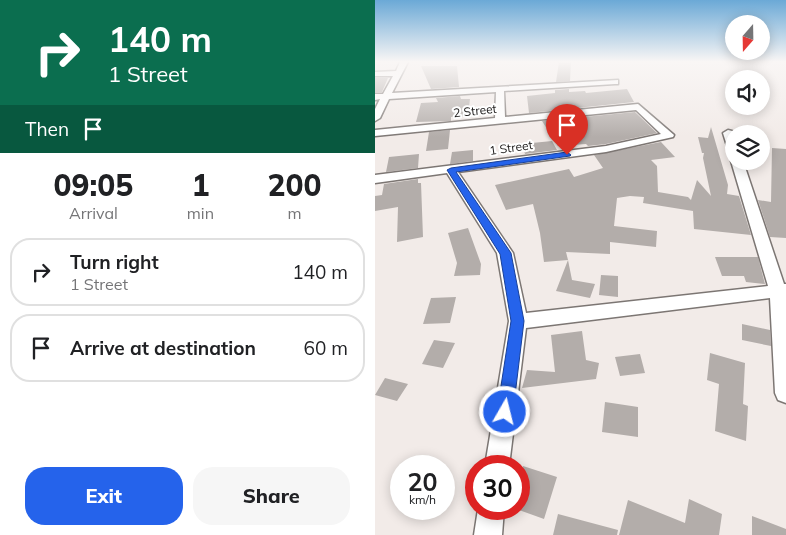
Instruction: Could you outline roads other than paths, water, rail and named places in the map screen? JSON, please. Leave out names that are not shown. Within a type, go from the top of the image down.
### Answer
[{"type":"street","points":[[375,118],[392,87]]},
{"type":"street","points":[[375,98],[533,87]]},
{"type":"street","points":[[500,89],[500,121]]},
{"type":"street","name":"2 Street","points":[[375,133],[638,107]]},
{"type":"street","name":"1 Street","points":[[375,179],[606,150],[669,135],[638,107]]},
{"type":"street","points":[[451,170],[505,253],[518,321],[499,455]]},
{"type":"street","points":[[740,170],[782,290],[786,393]]},
{"type":"street","points":[[518,321],[782,290]]},
{"type":"street","points":[[488,535],[490,520]]}]
